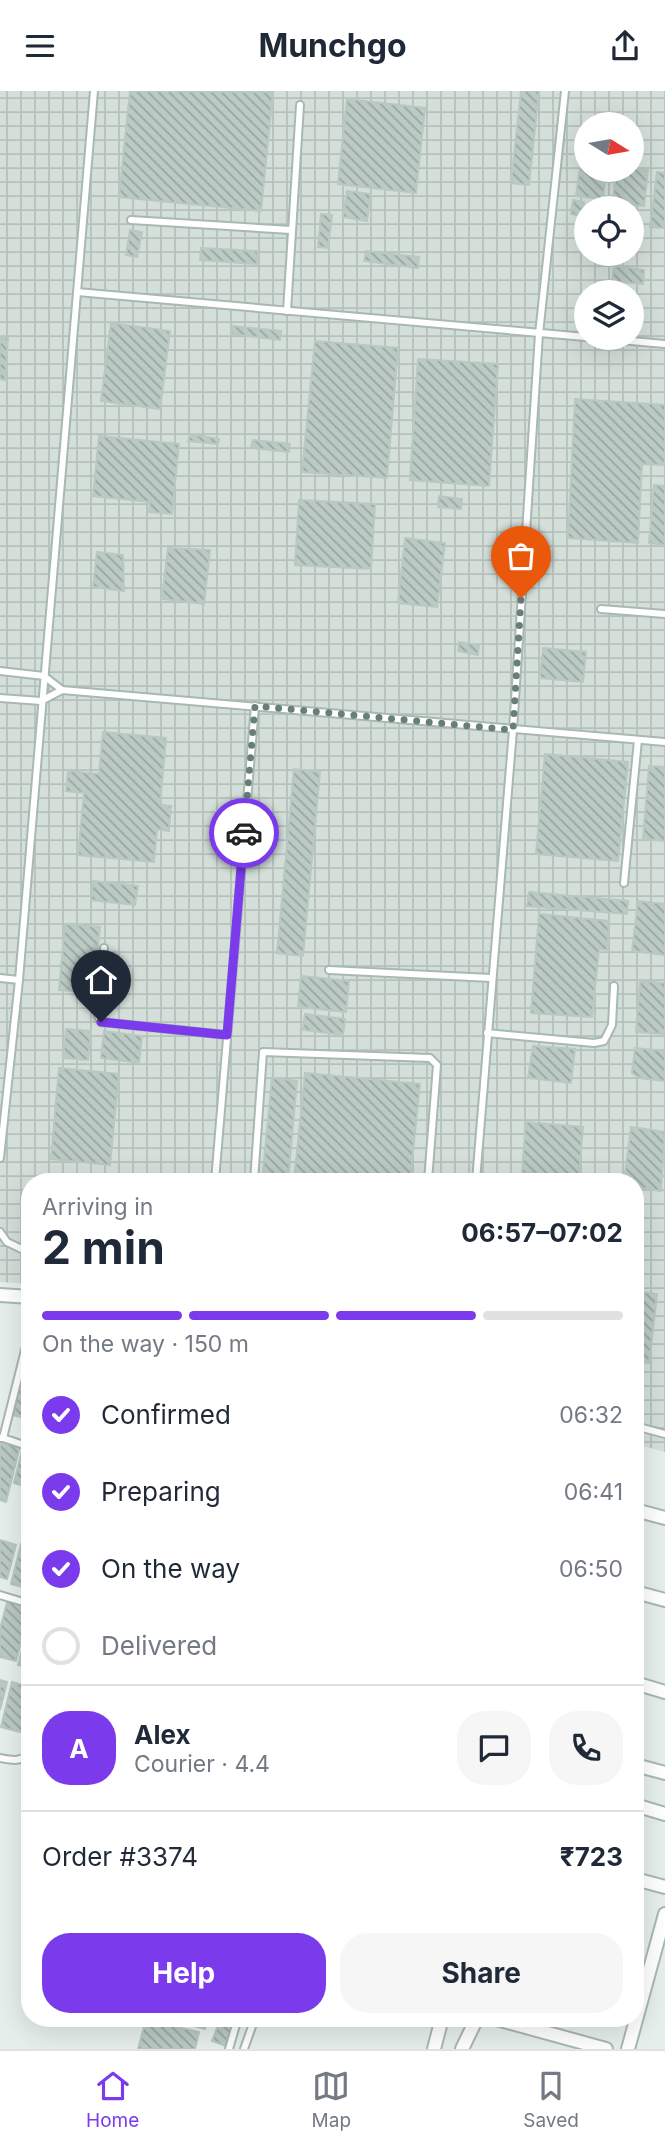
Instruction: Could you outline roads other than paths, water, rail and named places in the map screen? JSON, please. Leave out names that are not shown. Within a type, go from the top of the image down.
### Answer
[{"type":"street","points":[[0,1295],[21,1296]]},
{"type":"street","points":[[644,1512],[665,1518]]},
{"type":"street","points":[[644,1594],[665,1600]]},
{"type":"street","points":[[644,1686],[665,1692]]},
{"type":"street","points":[[644,1767],[665,1773]]},
{"type":"street","points":[[644,1808],[665,1814]]},
{"type":"street","points":[[644,1881],[665,1887]]},
{"type":"street","points":[[644,1990],[665,1914]]},
{"type":"street","points":[[644,1970],[649,1971]]},
{"type":"street","points":[[434,2049],[440,2027]]},
{"type":"street","points":[[463,2049],[473,2027]]},
{"type":"street","points":[[527,2027],[606,2049]]},
{"type":"street","points":[[628,2049],[634,2027]]},
{"type":"lane","points":[[0,1158],[19,980],[94,91]]},
{"type":"lane","points":[[477,1173],[513,730],[539,334],[565,91]]},
{"type":"lane","points":[[287,311],[300,105]]},
{"type":"lane","points":[[131,220],[291,230]]},
{"type":"lane","points":[[78,292],[665,344]]},
{"type":"lane","points":[[601,609],[665,614]]},
{"type":"lane","points":[[0,671],[44,676],[62,690]]},
{"type":"lane","points":[[0,698],[41,701],[62,690],[665,742]]},
{"type":"lane","points":[[216,1173],[255,706]]},
{"type":"lane","points":[[624,883],[638,740]]},
{"type":"lane","points":[[104,948],[99,1016],[101,1022],[227,1035]]},
{"type":"lane","points":[[329,970],[491,978]]},
{"type":"lane","points":[[0,978],[19,980]]},
{"type":"lane","points":[[487,1033],[594,1043],[604,1041],[612,1025],[614,986]]},
{"type":"lane","points":[[255,1173],[263,1052],[430,1058],[437,1065],[429,1173]]},
{"type":"lane","points":[[0,1232],[7,1242],[21,1249]]},
{"type":"lane","points":[[21,1364],[1,1438],[21,1444]]},
{"type":"lane","points":[[644,1428],[665,1434]]},
{"type":"lane","points":[[0,1595],[21,1601]]},
{"type":"lane","points":[[0,1758],[13,1761],[21,1759]]},
{"type":"lane","points":[[229,2049],[235,2027]]},
{"type":"lane","points":[[244,2049],[252,2027]]}]
